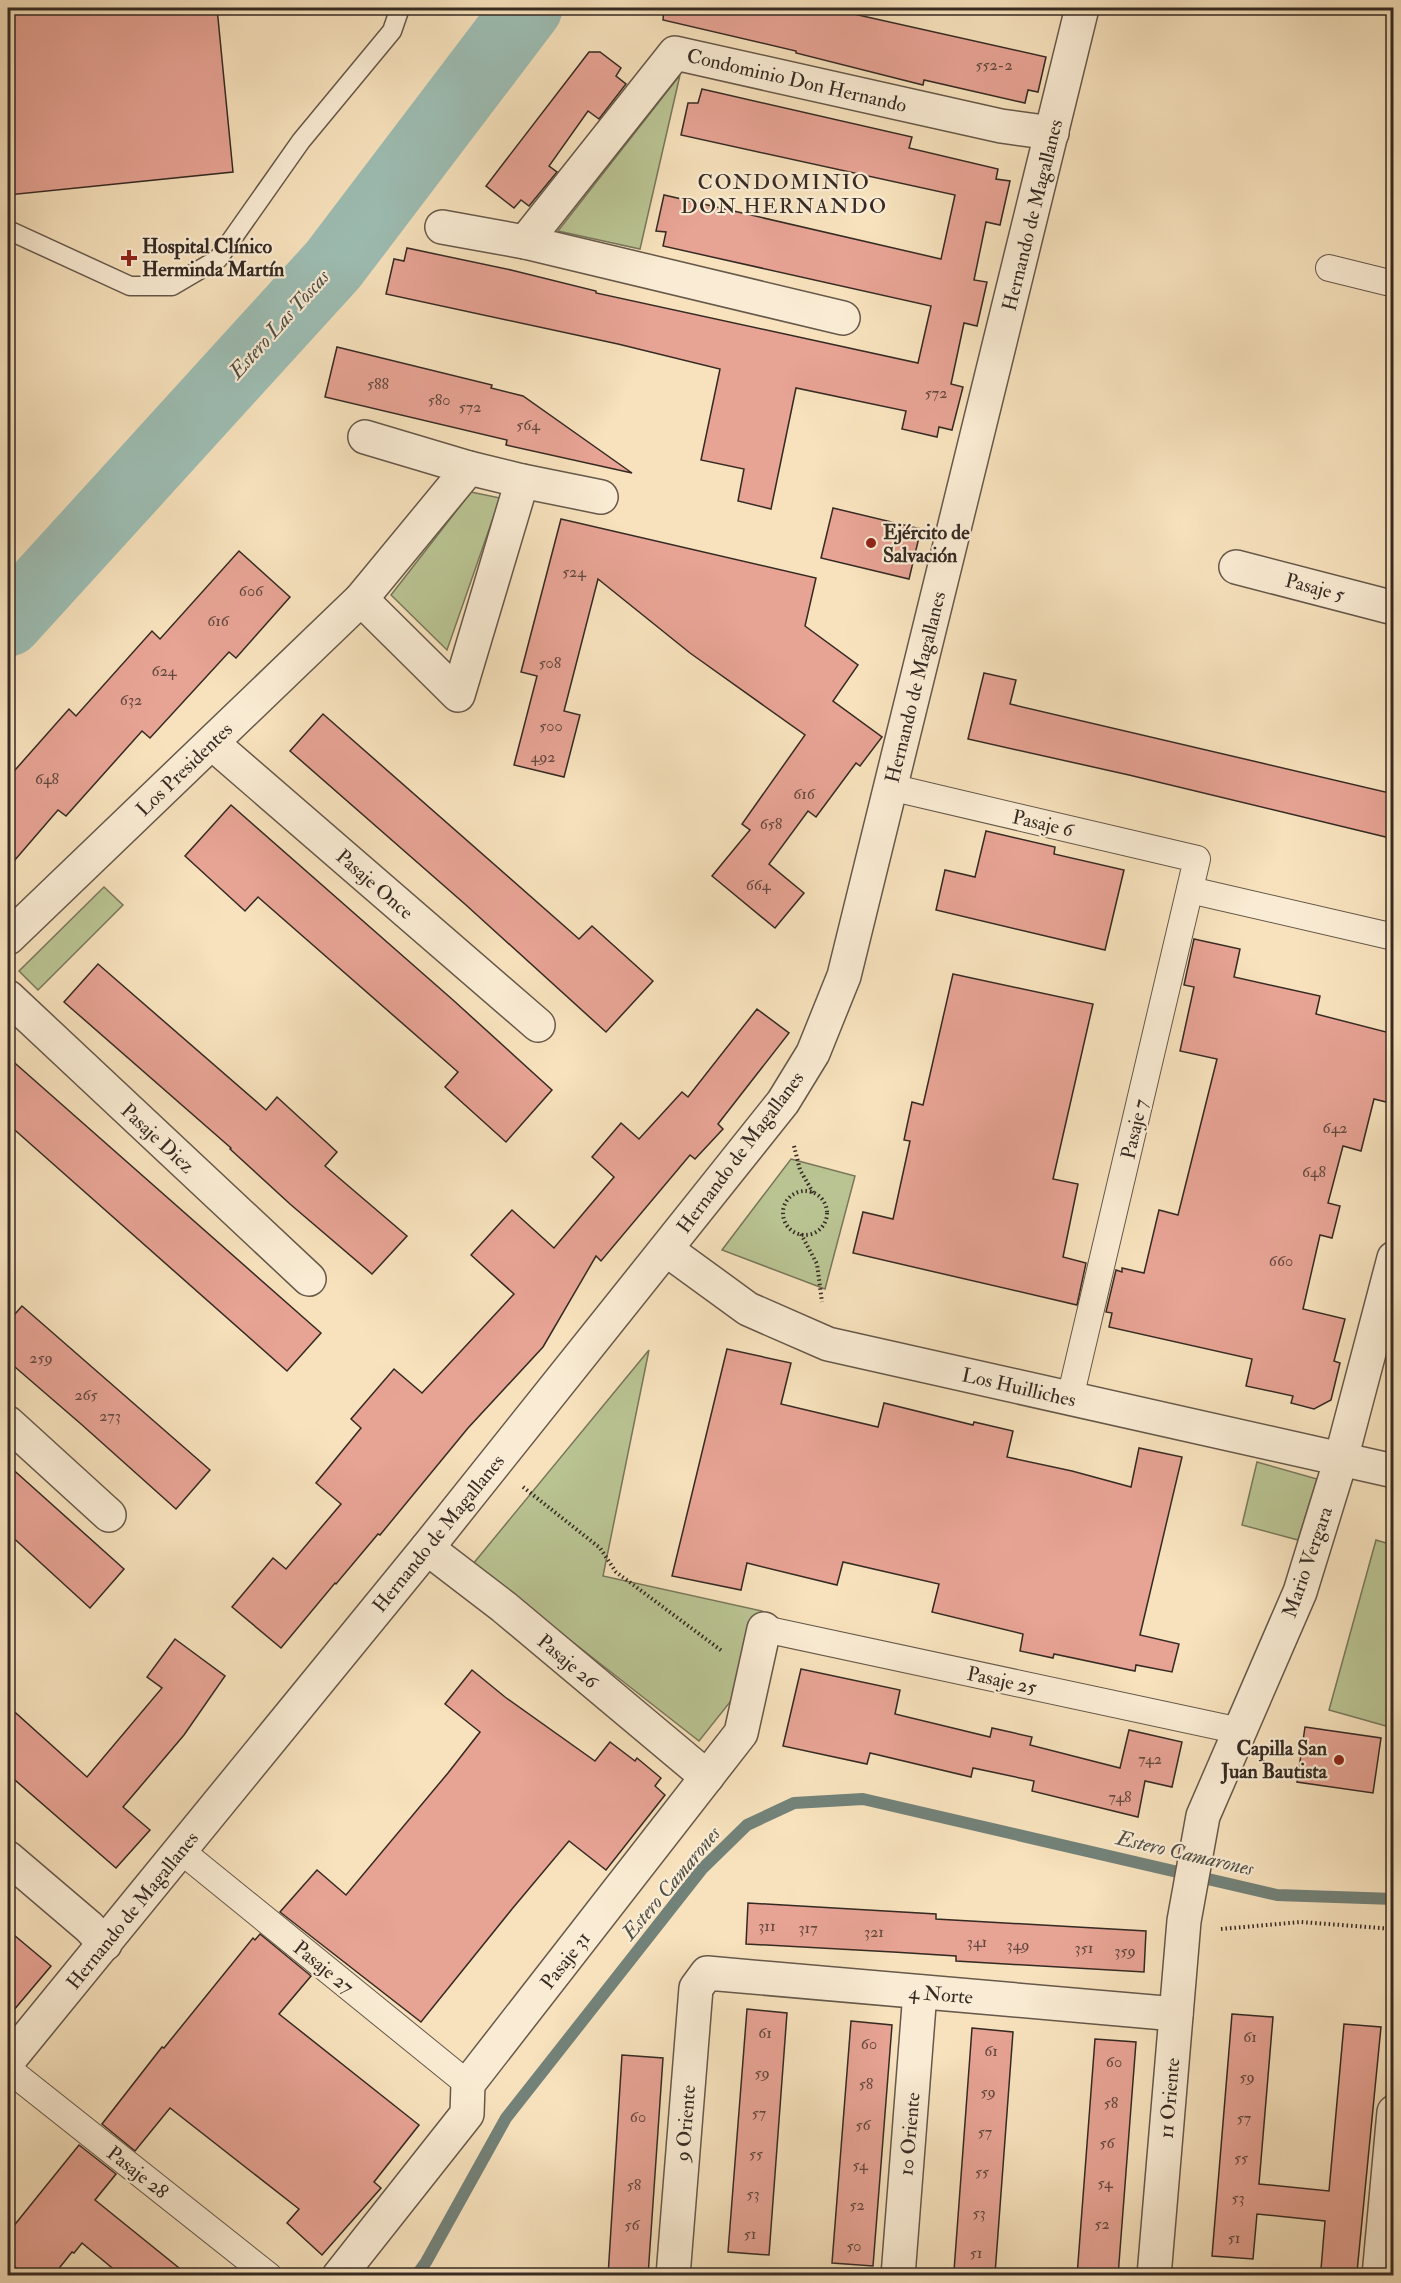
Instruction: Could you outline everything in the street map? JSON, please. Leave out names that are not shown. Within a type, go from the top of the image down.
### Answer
[{"type":"street","name":"Hernando de Magallanes","points":[[8,2061],[427,1548],[666,1250],[783,1102],[813,1053],[844,976],[1082,8]]},
{"type":"street","name":"Condominio Don Hernando","points":[[525,242],[675,53],[1001,126],[1052,133]]},
{"type":"street","points":[[442,227],[525,242],[843,318]]},
{"type":"street","points":[[1329,268],[1394,284]]},
{"type":"street","points":[[365,437],[469,468],[601,497]]},
{"type":"street","name":"Los Presidentes","points":[[8,938],[361,599],[469,468]]},
{"type":"street","points":[[361,599],[458,695],[522,481]]},
{"type":"street","name":"Pasaje 5","points":[[1236,567],[1394,608]]},
{"type":"street","name":"Pasaje Once","points":[[212,743],[538,1025]]},
{"type":"street","name":"Pasaje 6","points":[[890,787],[1197,859]]},
{"type":"street","name":"Pasaje 7","points":[[1070,1398],[1197,859]]},
{"type":"street","points":[[1190,890],[1394,938]]},
{"type":"street","name":"Pasaje Diez","points":[[8,998],[309,1280]]},
{"type":"street","name":"Los Huilliches","points":[[666,1250],[748,1309],[828,1344],[1394,1471]]},
{"type":"street","name":"Mario Vergara","points":[[1183,1926],[1203,1816],[1300,1592],[1341,1459],[1394,1258]]},
{"type":"street","points":[[8,1423],[109,1515]]},
{"type":"street","name":"Pasaje 26","points":[[427,1548],[504,1607],[707,1777]]},
{"type":"street","name":"Pasaje 25","points":[[764,1629],[1240,1731]]},
{"type":"street","name":"Pasaje 31","points":[[468,2084],[741,1733],[764,1629]]},
{"type":"street","name":"Pasaje 27","points":[[180,1850],[468,2084]]},
{"type":"street","points":[[8,1858],[89,1927],[105,1944]]},
{"type":"street","name":"11 Oriente","points":[[1154,2276],[1183,1926]]},
{"type":"street","name":"4 Norte","points":[[707,1973],[1176,2014]]},
{"type":"street","name":"9 Oriente","points":[[673,2276],[696,1988],[707,1973]]},
{"type":"street","name":"10 Oriente","points":[[898,2276],[920,1992]]},
{"type":"street","name":"Pasaje 28","points":[[8,2070],[269,2276]]},
{"type":"street","points":[[339,2276],[467,2114],[468,2084]]},
{"type":"street","points":[[1379,2276],[1394,2112]]},
{"type":"lane","points":[[8,230],[130,286],[172,286],[218,259],[301,141],[392,31],[400,8]]},
{"type":"path","points":[[783,1102],[800,1170],[814,1195]]},
{"type":"path","points":[[807,1191],[822,1199],[827,1210],[827,1217],[824,1225],[813,1234],[801,1234],[787,1227],[783,1208],[786,1201],[796,1193],[807,1191]]},
{"type":"path","points":[[801,1234],[817,1264],[828,1344]]},
{"type":"path","points":[[494,1464],[600,1548],[616,1572],[754,1675]]},
{"type":"path","points":[[1183,1926],[1300,1922],[1394,1929]]},
{"type":"green space","points":[[680,75],[640,249],[558,231]]},
{"type":"green space","points":[[471,492],[500,498],[447,650],[391,595]]},
{"type":"green space","points":[[104,887],[123,905],[38,990],[19,971]]},
{"type":"green space","points":[[791,1159],[855,1176],[825,1289],[722,1250]]},
{"type":"green space","points":[[649,1350],[603,1576],[762,1611],[746,1682],[699,1741],[473,1564]]},
{"type":"green space","points":[[1257,1462],[1317,1479],[1298,1540],[1242,1525]]},
{"type":"green space","points":[[1376,1540],[1393,1545],[1393,1728],[1329,1710]]},
{"type":"building","points":[[8,8],[217,8],[233,172],[8,195]]},
{"type":"building","points":[[664,8],[827,8],[1046,57],[1038,92],[1028,90],[1025,103],[924,80],[923,85],[796,53],[796,51],[663,20]]},
{"type":"building","points":[[589,52],[600,52],[621,68],[616,76],[626,84],[599,119],[588,111],[549,166],[557,172],[529,206],[521,200],[514,208],[486,186]]},
{"type":"building","points":[[702,89],[912,137],[909,148],[998,169],[996,179],[1010,181],[1000,225],[986,222],[974,280],[987,282],[977,326],[964,323],[951,384],[963,387],[952,430],[939,427],[937,437],[902,429],[906,411],[796,388],[771,509],[738,501],[744,469],[701,460],[720,369],[618,344],[386,294],[394,259],[404,261],[407,248],[511,270],[596,291],[596,293],[918,363],[931,306],[663,246],[666,232],[656,231],[664,195],[941,259],[955,195],[681,135],[688,103],[698,103]]},
{"type":"building","points":[[337,347],[492,385],[491,388],[523,396],[632,473],[506,445],[507,440],[325,397]]},
{"type":"building","name":"Ejército de Salvación","points":[[833,508],[921,529],[909,579],[821,558]]},
{"type":"building","points":[[561,519],[816,578],[805,626],[858,665],[833,701],[882,737],[860,766],[856,763],[816,817],[808,811],[769,864],[804,893],[775,928],[712,876],[750,830],[742,824],[805,735],[690,653],[598,579],[564,711],[580,715],[564,777],[514,765],[537,676],[521,672]]},
{"type":"building","points":[[239,551],[290,597],[236,658],[229,652],[150,738],[142,731],[66,816],[58,810],[8,868],[8,778],[69,709],[76,716],[152,631],[160,639]]},
{"type":"building","points":[[984,673],[1016,680],[1010,704],[1394,794],[1394,839],[968,739]]},
{"type":"building","points":[[323,714],[579,939],[592,926],[653,981],[606,1032],[466,905],[290,751]]},
{"type":"building","points":[[231,805],[552,1090],[506,1142],[445,1087],[458,1072],[258,897],[245,911],[185,856]]},
{"type":"building","points":[[986,831],[1055,847],[1054,854],[1124,870],[1105,950],[936,910],[945,870],[975,877]]},
{"type":"building","points":[[1194,939],[1240,949],[1234,977],[1320,996],[1316,1014],[1394,1034],[1394,1104],[1374,1099],[1361,1151],[1343,1146],[1328,1203],[1340,1206],[1332,1238],[1320,1235],[1303,1309],[1345,1319],[1334,1361],[1340,1363],[1331,1400],[1314,1409],[1291,1403],[1293,1396],[1246,1386],[1252,1359],[1109,1327],[1112,1313],[1106,1312],[1116,1270],[1122,1272],[1122,1268],[1144,1273],[1159,1210],[1178,1215],[1217,1059],[1180,1051],[1194,987],[1184,985]]},
{"type":"building","points":[[98,964],[266,1110],[277,1097],[337,1152],[325,1166],[407,1236],[372,1274],[290,1204],[231,1148],[64,1002]]},
{"type":"building","points":[[953,974],[1093,1004],[1053,1179],[1078,1184],[1063,1257],[1086,1263],[1077,1305],[853,1253],[863,1212],[893,1219],[910,1141],[904,1140],[912,1102],[923,1105]]},
{"type":"building","points":[[757,1009],[789,1033],[718,1124],[723,1129],[695,1159],[690,1155],[601,1261],[596,1256],[543,1347],[468,1428],[380,1535],[378,1534],[335,1583],[281,1648],[232,1607],[273,1558],[286,1569],[341,1504],[316,1483],[361,1428],[351,1419],[394,1369],[422,1393],[514,1294],[471,1255],[512,1210],[554,1248],[614,1177],[592,1157],[621,1123],[639,1139],[682,1092],[688,1097]]},
{"type":"building","points":[[8,1057],[321,1333],[287,1371],[8,1124]]},
{"type":"building","points":[[22,1306],[210,1470],[176,1509],[8,1361],[8,1322]]},
{"type":"building","points":[[727,1349],[791,1363],[781,1404],[878,1427],[884,1403],[973,1425],[974,1422],[1013,1431],[1007,1457],[1131,1487],[1139,1448],[1182,1457],[1140,1635],[1179,1644],[1172,1672],[1136,1665],[1135,1671],[1054,1654],[1053,1658],[1020,1651],[1023,1634],[932,1612],[939,1584],[843,1562],[837,1585],[747,1563],[741,1590],[672,1576]]},
{"type":"building","points":[[8,1465],[124,1569],[90,1608],[8,1533]]},
{"type":"building","points":[[175,1639],[225,1676],[184,1735],[123,1807],[150,1830],[116,1868],[8,1774],[8,1706],[87,1777],[162,1688],[147,1677]]},
{"type":"building","points":[[801,1669],[900,1690],[895,1714],[990,1737],[992,1728],[1032,1737],[1030,1745],[1120,1768],[1129,1730],[1182,1742],[1172,1787],[1145,1781],[1138,1817],[1032,1791],[1034,1781],[973,1768],[971,1777],[870,1753],[867,1764],[783,1746]]},
{"type":"building","points":[[472,1670],[505,1697],[595,1761],[610,1742],[635,1761],[637,1758],[661,1778],[655,1786],[665,1795],[606,1870],[569,1841],[421,2022],[280,1912],[317,1870],[346,1895],[448,1773],[480,1732],[445,1704]]},
{"type":"building","name":"Capilla San Juan Bautista","points":[[1305,1727],[1381,1738],[1373,1793],[1297,1782]]},
{"type":"building","points":[[748,1903],[936,1914],[936,1919],[1146,1931],[1144,1972],[956,1961],[956,1956],[746,1944]]},
{"type":"building","points":[[8,1930],[51,1966],[8,2017]]},
{"type":"building","points":[[260,1934],[311,1976],[279,2014],[419,2125],[374,2182],[381,2188],[322,2255],[287,2223],[299,2209],[170,2108],[135,2151],[102,2124],[162,2047],[164,2048],[253,1938],[255,1940]]},
{"type":"building","points":[[747,2009],[787,2013],[769,2255],[728,2252]]},
{"type":"building","points":[[1232,2014],[1273,2017],[1259,2184],[1329,2191],[1344,2024],[1381,2027],[1357,2272],[1321,2269],[1325,2221],[1257,2214],[1253,2259],[1212,2256]]},
{"type":"building","points":[[851,2021],[892,2025],[873,2266],[832,2263]]},
{"type":"building","points":[[972,2028],[1013,2032],[995,2274],[954,2271]]},
{"type":"building","points":[[1095,2039],[1136,2042],[1118,2276],[1077,2276]]},
{"type":"building","points":[[622,2055],[663,2058],[648,2276],[608,2276]]},
{"type":"building","points":[[79,2145],[116,2174],[95,2200],[189,2276],[122,2276],[82,2243],[53,2276],[26,2276],[8,2261],[8,2233]]},
{"type":"waterway","name":"Estero Las Toscas","points":[[8,622],[333,265],[528,8]]},
{"type":"waterway","name":"Estero Camarones","points":[[416,2276],[506,2118],[702,1869],[747,1825],[794,1803],[863,1799],[1277,1895],[1394,1899]]},
{"type":"place","name":"Hospital Clínico Herminda Martín","points":[[129,258]]},
{"type":"place","name":"Ejército de Salvación","points":[[871,543]]},
{"type":"place","name":"Capilla San Juan Bautista","points":[[1339,1760]]},
{"type":"district","name":"CONDOMINIO DON HERNANDO","points":[[784,194]]}]
